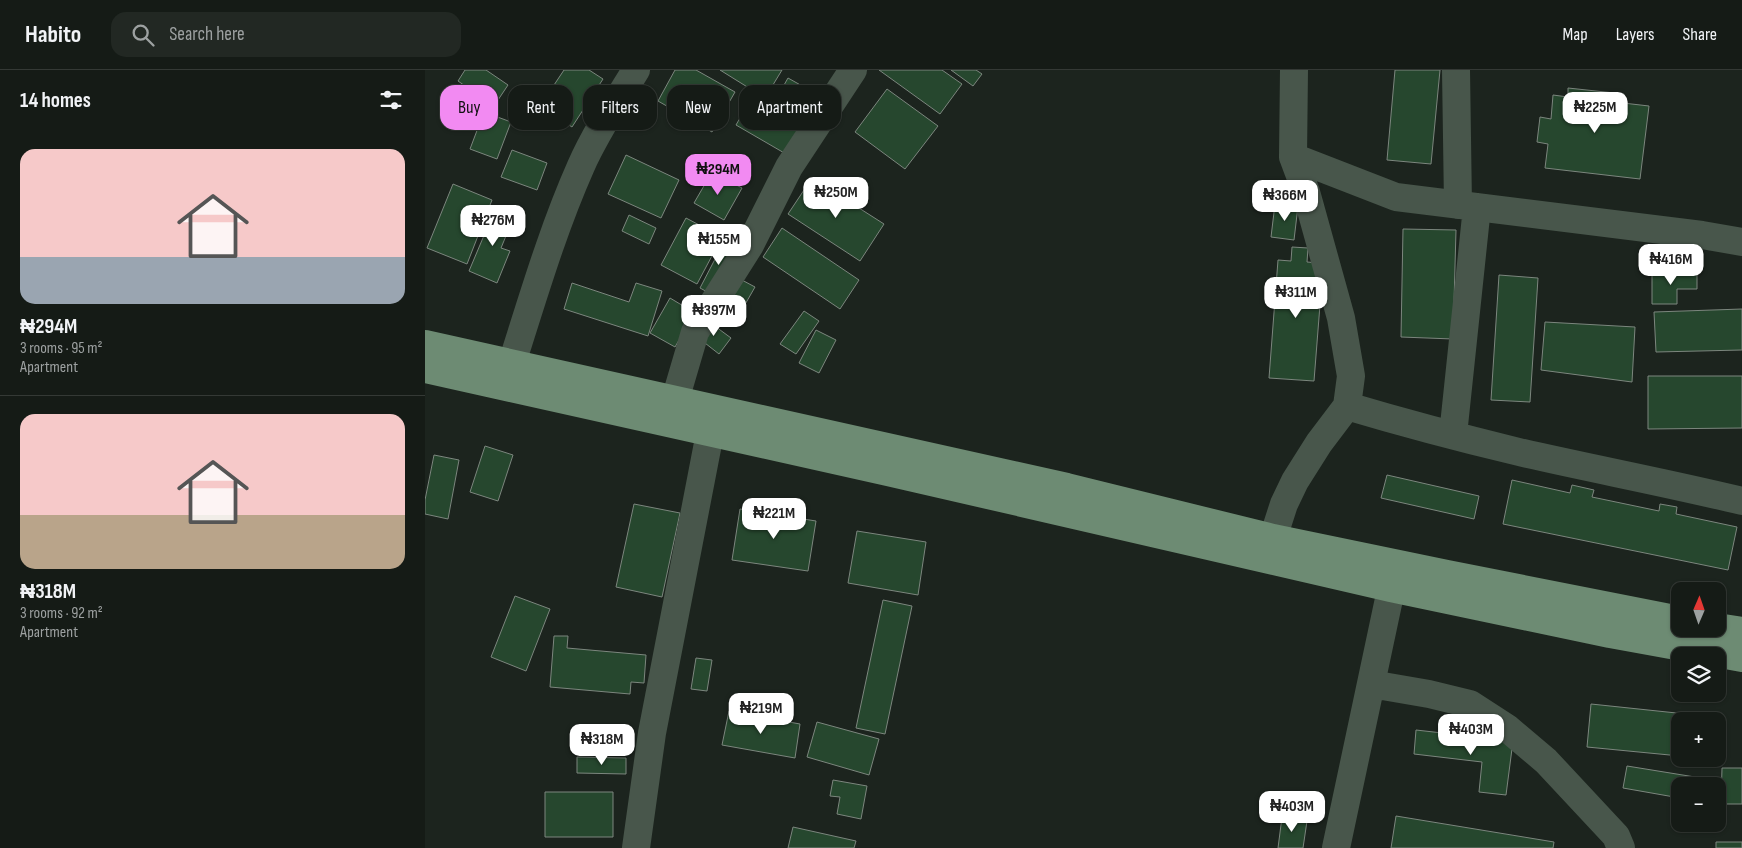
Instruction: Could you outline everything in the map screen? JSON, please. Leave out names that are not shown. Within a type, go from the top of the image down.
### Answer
[{"type":"main road","points":[[425,344],[771,420],[1019,489],[1394,576],[1610,634],[1742,658]]},
{"type":"main road","points":[[425,369],[710,433],[1019,489],[1273,538],[1394,576],[1671,619]]},
{"type":"main road","points":[[1726,628],[1742,631]]},
{"type":"street","points":[[512,363],[561,216],[582,164],[609,113],[636,70]]},
{"type":"street","points":[[675,400],[695,332],[750,245],[789,167],[853,70]]},
{"type":"street","points":[[1273,538],[1284,504],[1295,481],[1319,443],[1347,406],[1351,376],[1341,318],[1306,192],[1293,157],[1293,86],[1295,70]]},
{"type":"street","points":[[1453,435],[1468,206],[1456,70]]},
{"type":"street","points":[[1293,157],[1397,197],[1702,235],[1742,242]]},
{"type":"street","points":[[1347,406],[1520,452],[1742,501]]},
{"type":"street","points":[[636,848],[652,733],[710,433]]},
{"type":"street","points":[[1336,848],[1394,576]]},
{"type":"street","points":[[1371,684],[1429,694],[1470,704],[1507,728],[1546,760],[1616,836],[1621,848]]},
{"type":"building","points":[[465,70],[486,70],[508,85],[498,100],[498,85],[464,85],[458,81]]},
{"type":"building","points":[[564,70],[589,70],[603,79],[599,85],[583,85],[583,110],[573,125],[573,85],[554,85]]},
{"type":"building","points":[[675,70],[696,70],[723,85],[667,85],[667,106],[658,101]]},
{"type":"building","points":[[720,70],[782,70],[773,85],[744,85]]},
{"type":"building","points":[[879,70],[942,70],[962,84],[940,114]]},
{"type":"building","points":[[951,70],[976,70],[982,74],[973,86]]},
{"type":"building","points":[[1395,70],[1440,70],[1431,164],[1387,160]]},
{"type":"building","points":[[788,78],[800,85],[784,85]]},
{"type":"building","points":[[1568,88],[1624,94],[1623,103],[1649,106],[1640,179],[1545,168],[1548,144],[1537,142],[1540,117],[1551,119],[1553,95],[1568,97]]},
{"type":"building","points":[[729,89],[735,92],[729,102]]},
{"type":"building","points":[[887,89],[938,126],[905,169],[855,132]]},
{"type":"building","points":[[498,117],[508,121],[508,130],[497,159],[470,149],[477,130],[498,130]]},
{"type":"building","points":[[745,130],[800,130],[786,154]]},
{"type":"building","points":[[512,150],[547,163],[537,190],[501,177]]},
{"type":"building","points":[[626,155],[679,180],[661,218],[608,194]]},
{"type":"building","points":[[712,172],[742,188],[724,220],[694,203]]},
{"type":"building","points":[[812,178],[884,224],[860,261],[788,214]]},
{"type":"building","points":[[453,184],[492,200],[467,264],[427,248]]},
{"type":"building","points":[[1275,204],[1298,206],[1294,240],[1271,237]]},
{"type":"building","points":[[496,207],[515,214],[501,248],[510,251],[497,283],[469,271]]},
{"type":"building","points":[[629,215],[656,228],[649,244],[622,231]]},
{"type":"building","points":[[686,218],[722,237],[697,284],[661,265]]},
{"type":"building","points":[[782,228],[859,280],[840,309],[763,257]]},
{"type":"building","points":[[1403,229],[1456,230],[1453,339],[1401,337]]},
{"type":"building","points":[[726,238],[738,244],[711,294],[700,288]]},
{"type":"building","points":[[1292,247],[1308,248],[1307,262],[1319,263],[1316,291],[1321,292],[1314,381],[1269,378],[1278,260],[1291,261]]},
{"type":"building","points":[[1697,272],[1697,289],[1677,289],[1677,304],[1652,304],[1652,273]]},
{"type":"building","points":[[1499,275],[1538,278],[1530,402],[1491,400]]},
{"type":"building","points":[[740,279],[755,287],[735,322],[720,314]]},
{"type":"building","points":[[572,283],[629,302],[636,283],[662,291],[648,336],[564,309]]},
{"type":"building","points":[[670,298],[695,313],[675,347],[650,333]]},
{"type":"building","points":[[1742,309],[1742,350],[1656,352],[1654,312]]},
{"type":"building","points":[[804,311],[819,321],[796,354],[780,344]]},
{"type":"building","points":[[708,321],[731,338],[719,354],[696,336]]},
{"type":"building","points":[[1545,322],[1635,327],[1632,382],[1541,370]]},
{"type":"building","points":[[816,330],[836,340],[819,373],[799,363]]},
{"type":"building","points":[[1648,376],[1742,376],[1742,428],[1648,429]]},
{"type":"building","points":[[485,446],[513,455],[498,501],[470,492]]},
{"type":"building","points":[[434,455],[459,460],[448,519],[425,514],[425,500]]},
{"type":"building","points":[[1387,475],[1479,496],[1474,519],[1381,498]]},
{"type":"building","points":[[1512,480],[1570,493],[1572,485],[1594,490],[1592,497],[1659,511],[1660,504],[1677,507],[1676,514],[1737,527],[1728,570],[1503,524]]},
{"type":"building","points":[[634,504],[680,513],[662,597],[616,587]]},
{"type":"building","points":[[740,509],[816,521],[808,571],[732,560]]},
{"type":"building","points":[[857,531],[926,542],[918,595],[848,583]]},
{"type":"building","points":[[515,596],[550,609],[526,671],[491,657]]},
{"type":"building","points":[[883,600],[912,606],[885,734],[856,728]]},
{"type":"building","points":[[554,636],[568,636],[567,648],[646,655],[644,683],[631,682],[630,694],[550,687]]},
{"type":"building","points":[[696,658],[712,660],[707,691],[691,689]]},
{"type":"building","points":[[1591,704],[1671,712],[1671,755],[1587,747]]},
{"type":"building","points":[[729,711],[800,724],[795,758],[722,745]]},
{"type":"building","points":[[817,722],[879,739],[869,775],[807,757]]},
{"type":"building","points":[[1416,730],[1513,741],[1506,795],[1479,792],[1482,762],[1414,754]]},
{"type":"building","points":[[577,757],[626,758],[626,774],[577,773]]},
{"type":"building","points":[[1627,766],[1695,777],[1671,777],[1671,796],[1623,788]]},
{"type":"building","points":[[1722,768],[1742,768],[1742,804],[1726,804],[1726,777],[1722,777]]},
{"type":"building","points":[[833,780],[867,786],[861,819],[837,814],[840,797],[830,796]]},
{"type":"building","points":[[545,792],[613,792],[613,837],[545,837]]},
{"type":"building","points":[[1396,816],[1554,842],[1553,848],[1391,848]]},
{"type":"building","points":[[1282,817],[1307,821],[1303,848],[1278,848]]},
{"type":"building","points":[[793,827],[856,841],[854,848],[788,848]]},
{"type":"building","points":[[1716,842],[1742,842],[1742,848],[1716,848]]}]
